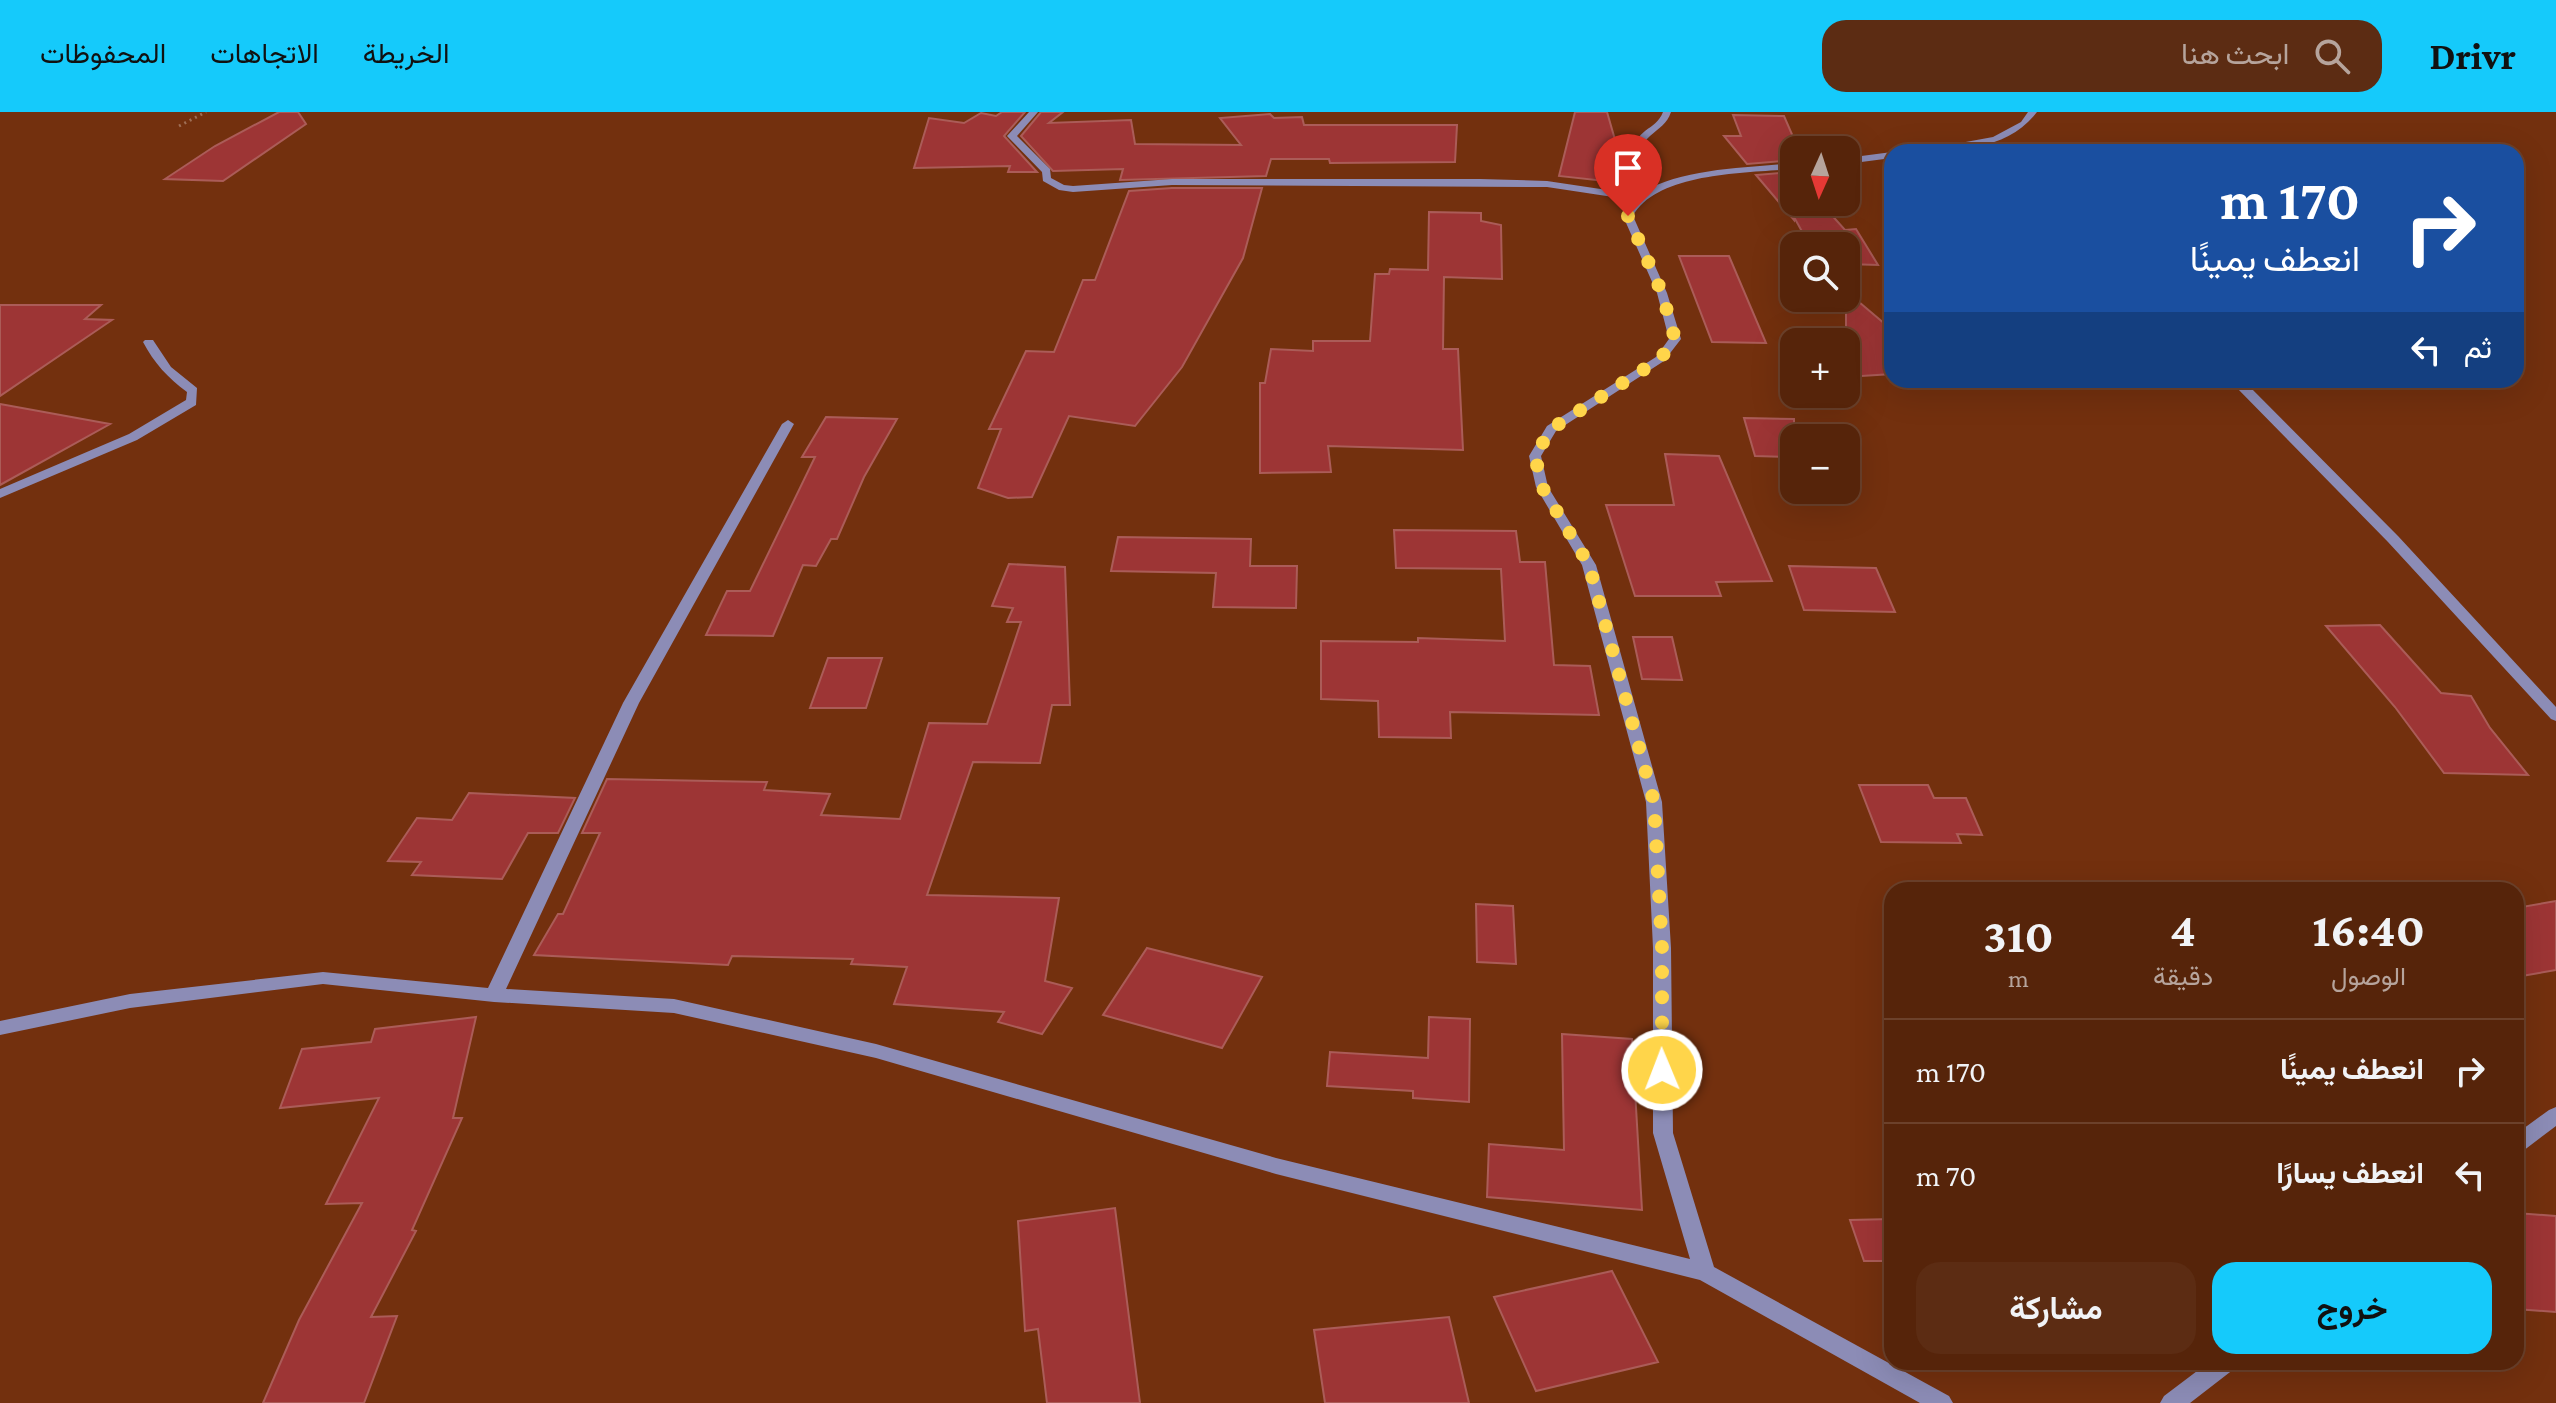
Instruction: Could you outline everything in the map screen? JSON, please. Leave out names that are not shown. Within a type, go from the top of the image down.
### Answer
[{"type":"street","points":[[1034,112],[1012,136],[1047,171],[1046,179],[1062,188],[1172,182],[1480,182],[1547,184],[1639,198]]},
{"type":"street","points":[[1639,198],[1634,169],[1641,141],[1665,120],[1667,112]]},
{"type":"street","points":[[1961,144],[2000,137],[2025,125],[2033,112]]},
{"type":"street","points":[[1860,159],[1884,156]]},
{"type":"street","points":[[1705,1272],[1663,1133],[1662,948],[1654,802],[1589,565],[1542,487],[1535,456],[1551,429],[1660,359],[1675,339],[1662,293],[1628,216],[1639,198],[1662,187],[1720,173],[1780,167]]},
{"type":"street","points":[[0,494],[133,437],[192,402],[193,391],[169,373],[157,359],[149,342]]},
{"type":"street","points":[[2244,388],[2393,539],[2556,716]]},
{"type":"street","points":[[494,995],[631,703],[788,424]]},
{"type":"street","points":[[0,1028],[130,1001],[323,978],[494,995],[674,1006],[876,1051],[1276,1166],[1705,1272],[1941,1403]]},
{"type":"street","points":[[2524,1139],[2556,1115]]},
{"type":"street","points":[[2172,1403],[2215,1370]]},
{"type":"path","points":[[179,126],[206,112]]},
{"type":"building","points":[[279,112],[298,112],[306,124],[223,181],[165,179],[215,146]]},
{"type":"building","points":[[1002,112],[1025,112],[1004,136],[1037,172],[1008,172],[1010,166],[914,168],[929,118],[964,123],[981,113],[996,116]]},
{"type":"building","points":[[1041,112],[1063,112],[1049,123],[1131,120],[1135,144],[1241,145],[1220,118],[1270,114],[1274,118],[1302,117],[1304,125],[1457,125],[1455,162],[1330,163],[1329,159],[1271,159],[1266,176],[1120,180],[1123,169],[1053,171],[1021,136]]},
{"type":"building","points":[[1575,112],[1607,112],[1622,164],[1614,182],[1559,176]]},
{"type":"building","points":[[1733,115],[1784,116],[1793,136],[1780,136],[1780,161],[1747,164],[1724,136],[1741,136]]},
{"type":"building","points":[[1780,173],[1780,203],[1756,175]]},
{"type":"building","points":[[1262,188],[1243,258],[1182,367],[1135,426],[1069,416],[1032,497],[1008,498],[978,488],[1001,429],[989,429],[1026,351],[1054,352],[1083,280],[1095,280],[1129,191]]},
{"type":"building","points":[[1429,212],[1481,213],[1481,221],[1501,225],[1502,279],[1444,277],[1443,349],[1458,349],[1463,450],[1328,446],[1331,472],[1260,473],[1260,383],[1265,383],[1271,349],[1313,351],[1313,341],[1370,341],[1375,274],[1389,274],[1390,269],[1428,270]]},
{"type":"building","points":[[1791,216],[1832,216],[1845,230],[1856,229],[1858,232],[1802,232],[1794,217],[1794,220]]},
{"type":"building","points":[[1860,236],[1878,265],[1860,264]]},
{"type":"building","points":[[1679,256],[1729,256],[1766,343],[1712,342]]},
{"type":"building","points":[[1860,303],[1884,323],[1884,375],[1860,376],[1860,328],[1846,328],[1846,312],[1860,312]]},
{"type":"building","points":[[0,305],[101,305],[85,319],[112,320],[0,396]]},
{"type":"building","points":[[0,404],[110,424],[0,485]]},
{"type":"building","points":[[826,417],[897,419],[864,477],[837,539],[831,539],[816,566],[803,565],[773,636],[706,635],[727,591],[750,591],[815,457],[802,457]]},
{"type":"building","points":[[1744,418],[1794,419],[1794,424],[1780,424],[1780,457],[1755,456]]},
{"type":"building","points":[[1665,454],[1719,456],[1772,581],[1716,582],[1721,596],[1635,596],[1606,505],[1674,505]]},
{"type":"building","points":[[1394,530],[1516,531],[1520,562],[1545,562],[1554,665],[1590,666],[1599,715],[1450,712],[1451,738],[1379,737],[1378,701],[1321,699],[1321,641],[1418,642],[1418,638],[1505,641],[1501,569],[1396,568]]},
{"type":"building","points":[[1118,537],[1251,539],[1250,566],[1297,566],[1296,608],[1213,607],[1216,573],[1111,571]]},
{"type":"building","points":[[1009,564],[1065,567],[1070,705],[1052,705],[1040,763],[973,762],[927,895],[1059,898],[1045,981],[1072,988],[1042,1034],[998,1022],[1004,1012],[894,1004],[907,967],[851,964],[853,959],[732,956],[728,965],[534,955],[558,914],[563,914],[600,833],[582,833],[607,779],[767,782],[764,790],[830,794],[821,815],[900,819],[929,723],[987,724],[1021,622],[1007,622],[1013,608],[992,606]]},
{"type":"building","points":[[1789,566],[1876,568],[1895,612],[1804,610]]},
{"type":"building","points":[[2380,625],[2441,693],[2471,696],[2490,728],[2528,775],[2444,773],[2395,707],[2326,626]]},
{"type":"building","points":[[1633,637],[1672,637],[1682,680],[1642,679]]},
{"type":"building","points":[[828,658],[882,658],[866,708],[810,708]]},
{"type":"building","points":[[1859,785],[1928,785],[1934,798],[1966,798],[1982,835],[1957,834],[1961,843],[1881,842]]},
{"type":"building","points":[[469,793],[575,798],[558,833],[528,833],[502,879],[412,875],[421,862],[388,861],[417,818],[452,820]]},
{"type":"building","points":[[2556,901],[2556,970],[2524,976],[2524,907]]},
{"type":"building","points":[[1476,904],[1513,906],[1516,964],[1477,962]]},
{"type":"building","points":[[1147,948],[1262,977],[1222,1048],[1103,1015]]},
{"type":"building","points":[[476,1017],[453,1118],[462,1118],[412,1230],[416,1231],[371,1317],[397,1316],[364,1403],[263,1403],[299,1320],[362,1203],[326,1204],[379,1098],[280,1108],[302,1049],[371,1042],[375,1029]]},
{"type":"building","points":[[1429,1017],[1470,1019],[1469,1102],[1413,1098],[1413,1091],[1327,1086],[1330,1052],[1428,1058]]},
{"type":"building","points":[[1562,1034],[1632,1039],[1642,1210],[1487,1197],[1489,1144],[1564,1150]]},
{"type":"building","points":[[1115,1208],[1140,1403],[1047,1403],[1038,1329],[1025,1331],[1018,1221]]},
{"type":"building","points":[[2524,1214],[2556,1216],[2556,1312],[2524,1310]]},
{"type":"building","points":[[1884,1219],[1884,1261],[1864,1261],[1850,1220]]},
{"type":"building","points":[[1612,1271],[1658,1362],[1536,1391],[1494,1297]]},
{"type":"building","points":[[1449,1317],[1469,1403],[1325,1403],[1314,1330]]},
{"type":"route","points":[[1628,216],[1662,293],[1675,339],[1660,359],[1551,429],[1535,456],[1542,487],[1589,565],[1654,802],[1662,948],[1662,1070]]}]
